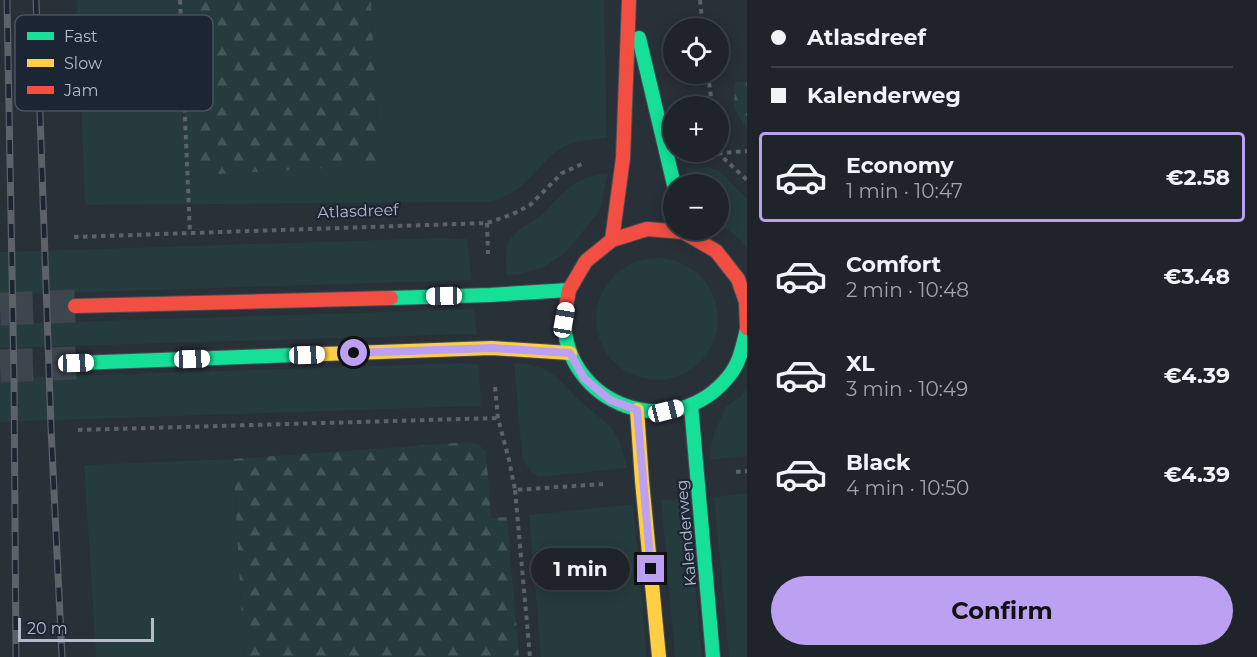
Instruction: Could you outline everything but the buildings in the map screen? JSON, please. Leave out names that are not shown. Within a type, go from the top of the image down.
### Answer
[{"type":"main road","points":[[612,240],[623,158],[629,0]]},
{"type":"main road","points":[[629,0],[671,174]]},
{"type":"main road","points":[[663,230],[647,229],[612,240],[586,261],[569,290],[564,320],[570,353],[584,378],[610,400],[637,410],[666,411],[691,405],[711,394],[730,375],[742,352],[747,328],[746,302],[738,279],[716,251],[698,240]]},
{"type":"main road","points":[[75,306],[490,295],[569,290]]},
{"type":"main road","points":[[76,363],[492,348],[570,353]]},
{"type":"main road","name":"Kalenderweg","points":[[691,405],[713,657]]},
{"type":"main road","points":[[637,410],[659,657]]},
{"type":"path","points":[[180,0],[181,15]]},
{"type":"path","points":[[700,0],[702,18]]},
{"type":"path","points":[[185,111],[190,234]]},
{"type":"path","points":[[729,152],[747,151]]},
{"type":"path","name":"Atlasdreef","points":[[74,237],[487,223],[530,205],[562,173],[588,161],[623,158]]},
{"type":"path","points":[[727,162],[747,180]]},
{"type":"path","points":[[487,223],[490,295]]},
{"type":"path","points":[[492,348],[498,418],[515,490],[530,657]]},
{"type":"path","points":[[78,430],[498,418]]},
{"type":"path","points":[[697,476],[747,471]]},
{"type":"path","points":[[515,490],[642,481]]},
{"type":"green space","points":[[77,0],[190,0],[191,15],[78,15]]},
{"type":"green space","points":[[190,0],[371,0],[379,165],[198,175],[195,111],[213,111],[213,15],[191,15]]},
{"type":"green space","points":[[371,0],[604,0],[607,138],[593,139],[563,147],[519,188],[491,202],[85,205],[81,111],[196,111],[199,174],[379,165]]},
{"type":"green space","points":[[747,81],[747,129],[734,108],[735,82]]},
{"type":"green space","points":[[708,167],[723,174],[688,174],[686,168]]},
{"type":"green space","points":[[608,173],[600,211],[567,251],[546,266],[507,276],[507,248],[514,234],[542,214],[575,183],[590,176]]},
{"type":"green space","points":[[729,180],[747,199],[747,249],[729,231]]},
{"type":"green space","points":[[438,238],[467,239],[472,280],[0,295],[0,252]]},
{"type":"green space","points":[[657,258],[680,263],[691,268],[700,276],[708,285],[713,296],[718,319],[713,342],[708,353],[700,362],[691,370],[680,375],[657,380],[634,375],[623,370],[614,362],[606,353],[601,342],[596,319],[601,296],[606,285],[614,276],[623,268],[634,263]]},
{"type":"green space","points":[[474,309],[477,334],[0,348],[0,324]]},
{"type":"green space","points":[[464,363],[479,365],[481,406],[0,422],[0,378]]},
{"type":"green space","points":[[514,363],[542,368],[557,377],[579,400],[612,428],[619,440],[628,468],[539,477],[532,473],[522,458]]},
{"type":"green space","points":[[747,388],[747,456],[710,460],[715,431],[726,407],[741,396]]},
{"type":"green space","points":[[469,442],[478,444],[486,452],[491,518],[507,517],[519,657],[244,657],[233,459]]},
{"type":"green space","points":[[233,459],[244,657],[96,657],[84,465]]},
{"type":"green space","points":[[747,493],[747,657],[729,657],[714,497]]},
{"type":"green space","points":[[687,498],[702,657],[675,657],[661,500]]},
{"type":"green space","points":[[633,504],[647,657],[541,657],[529,515]]},
{"type":"tunnel","points":[[0,309],[75,306]]},
{"type":"tunnel","points":[[0,366],[76,363]]},
{"type":"railway","points":[[7,0],[14,379],[16,657]]},
{"type":"railway","points":[[36,0],[37,15]]},
{"type":"railway","points":[[40,111],[62,657]]},
{"type":"traffic: fast","points":[[639,38],[671,174]]},
{"type":"traffic: fast","points":[[391,298],[569,290]]},
{"type":"traffic: fast","points":[[564,318],[569,349],[582,374],[602,393],[626,406],[653,411],[680,408],[706,397],[733,371],[741,354],[747,329]]},
{"type":"traffic: fast","points":[[76,363],[323,354]]},
{"type":"traffic: fast","points":[[691,405],[713,657]]},
{"type":"traffic: slow","points":[[323,354],[492,348],[570,353]]},
{"type":"traffic: slow","points":[[637,410],[659,657]]},
{"type":"traffic: jam","points":[[612,240],[623,158],[629,0]]},
{"type":"traffic: jam","points":[[564,318],[569,290],[586,261],[612,240],[647,229],[683,232],[716,251],[738,279],[746,302],[747,328]]},
{"type":"traffic: jam","points":[[75,306],[391,298]]},
{"type":"route","points":[[354,353],[492,348],[570,353],[584,378],[610,400],[637,410],[651,569]]}]
